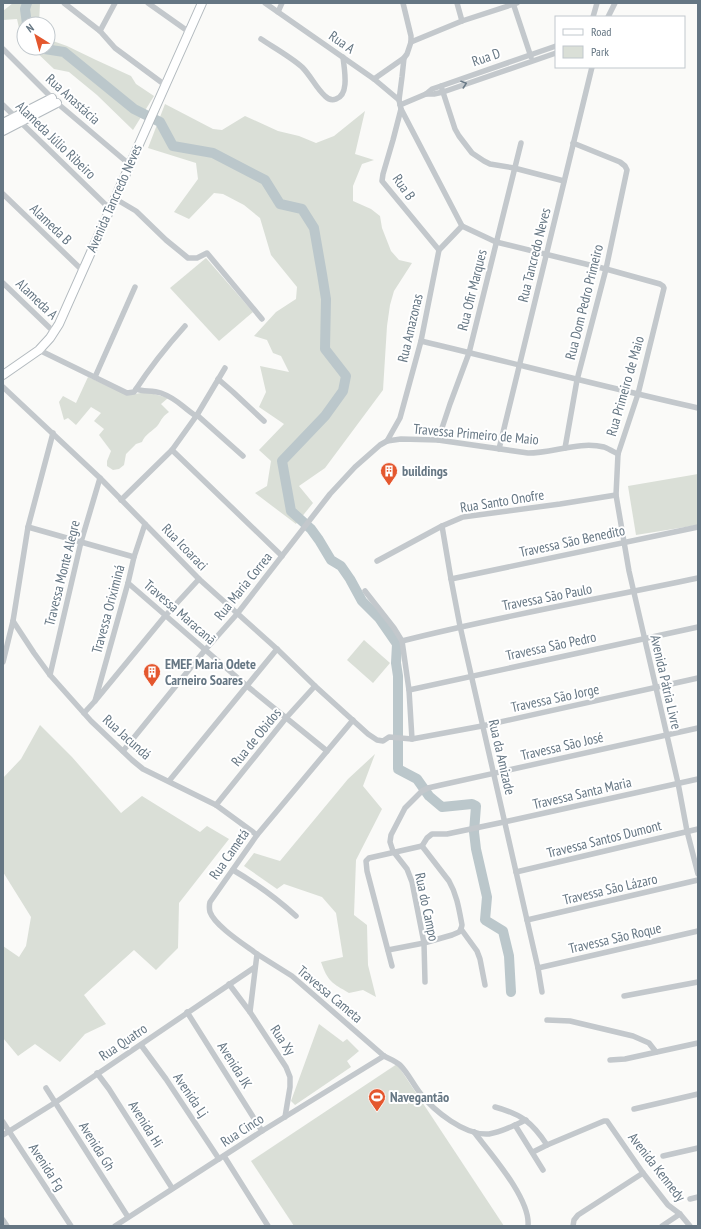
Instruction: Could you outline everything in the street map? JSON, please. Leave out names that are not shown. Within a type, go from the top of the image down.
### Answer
[{"type":"street","points":[[64,3],[100,31],[115,48],[165,85]]},
{"type":"street","points":[[100,31],[115,3]]},
{"type":"street","points":[[148,3],[189,32]]},
{"type":"street","name":"Avenida Tancredo Neves","points":[[3,376],[39,350],[59,324],[202,3]]},
{"type":"street","name":"Rua A","points":[[265,3],[374,79],[400,105]]},
{"type":"street","points":[[278,12],[282,3]]},
{"type":"street","points":[[403,3],[411,36],[411,42],[462,21],[514,3],[532,61]]},
{"type":"street","points":[[457,3],[462,21]]},
{"type":"street","points":[[593,16],[597,3]]},
{"type":"street","points":[[608,16],[615,3]]},
{"type":"street","points":[[261,39],[301,66],[321,93],[330,100],[338,99],[344,90],[346,83],[343,57]]},
{"type":"street","name":"Rua B","points":[[411,42],[404,58],[400,105],[393,140],[382,181],[439,250]]},
{"type":"street","name":"Rua D","points":[[400,105],[426,94],[434,94],[442,89],[555,46]]},
{"type":"street","name":"Rua Anastácia","points":[[3,49],[54,100],[129,164]]},
{"type":"street","name":"Rua D","points":[[442,89],[555,53]]},
{"type":"street","points":[[374,79],[404,58]]},
{"type":"street","name":"Rua Tancredo Neves","points":[[499,449],[592,68]]},
{"type":"street","points":[[442,89],[455,129],[467,148],[484,161],[564,181]]},
{"type":"street","points":[[3,131],[18,120],[54,100]]},
{"type":"street","name":"Alameda Júlio Ribeiro","points":[[3,105],[110,208]]},
{"type":"street","points":[[400,105],[462,226],[496,242],[606,269]]},
{"type":"street","points":[[3,123],[18,120]]},
{"type":"street","name":"Rua Ofir Marques","points":[[438,440],[469,353],[521,143]]},
{"type":"street","name":"Rua Dom Pedro Primeiro","points":[[565,448],[577,380],[606,269],[627,170],[623,164],[573,143]]},
{"type":"street","name":"Alameda B","points":[[3,194],[82,270]]},
{"type":"street","points":[[114,198],[136,211],[166,240],[188,258],[197,258],[207,253],[211,255],[262,319]]},
{"type":"street","points":[[439,250],[462,226]]},
{"type":"street","name":"Rua Amazonas","points":[[387,441],[400,418],[421,341],[439,250]]},
{"type":"street","name":"Rua Primeiro de Maio","points":[[606,269],[664,286],[638,394],[618,454],[616,495]]},
{"type":"street","name":"Alameda A","points":[[3,283],[54,332]]},
{"type":"street","points":[[95,377],[135,287]]},
{"type":"street","points":[[39,350],[127,393],[134,392],[169,343],[185,326]]},
{"type":"street","points":[[421,341],[577,380],[698,408]]},
{"type":"street","points":[[121,500],[172,450],[197,415],[225,368]]},
{"type":"street","points":[[218,379],[264,421]]},
{"type":"street","name":"Rua Icoaraci","points":[[3,387],[100,478],[198,579],[354,720]]},
{"type":"street","points":[[136,389],[140,391],[150,390],[172,397],[197,415],[243,456]]},
{"type":"street","points":[[3,662],[13,621],[28,527],[53,433]]},
{"type":"street","name":"Travessa Primeiro de Maio","points":[[387,441],[401,439],[438,440],[528,453],[540,453],[565,448],[599,446],[618,454]]},
{"type":"street","name":"Rua Maria Correa","points":[[123,751],[205,650],[237,614],[330,494],[356,466],[387,441]]},
{"type":"street","points":[[172,450],[282,556]]},
{"type":"street","name":"Travessa Monte Alegre","points":[[50,675],[81,542],[100,478]]},
{"type":"street","name":"Rua Santo Onofre","points":[[377,561],[442,526],[463,517],[616,495]]},
{"type":"street","name":"Avenida Pátria Livre","points":[[616,495],[634,592],[678,783],[687,831],[698,874]]},
{"type":"street","name":"Travessa Oriximiná","points":[[95,702],[134,557],[145,524]]},
{"type":"street","name":"Rua da Amizade","points":[[442,526],[450,579],[460,626],[538,968],[542,992]]},
{"type":"street","points":[[28,527],[134,557]]},
{"type":"street","name":"Travessa São Benedito","points":[[450,579],[698,527]]},
{"type":"street","name":"Travessa São Paulo","points":[[402,640],[460,626],[698,578]]},
{"type":"street","points":[[84,713],[95,702],[165,616],[198,579]]},
{"type":"street","name":"Travessa Maracanã","points":[[128,583],[247,686],[327,751]]},
{"type":"street","points":[[365,591],[402,640],[409,690],[412,739]]},
{"type":"street","name":"Rua Jacundá","points":[[13,621],[50,675],[84,713],[143,769],[169,780],[216,805],[257,835]]},
{"type":"street","name":"Travessa São Pedro","points":[[409,690],[698,627]]},
{"type":"street","points":[[169,780],[277,650]]},
{"type":"street","name":"Travessa São Jorge","points":[[354,720],[368,734],[377,740],[383,741],[393,737],[412,739],[482,726],[698,678]]},
{"type":"street","name":"Rua de Obidos","points":[[216,805],[286,718],[315,686]]},
{"type":"street","name":"Rua Cametá","points":[[257,954],[220,925],[210,913],[210,902],[257,835],[354,720]]},
{"type":"street","name":"Travessa São José","points":[[390,842],[391,835],[405,808],[422,791],[428,788],[698,728]]},
{"type":"street","name":"Travessa Santa Maria","points":[[422,846],[427,838],[432,834],[447,834],[474,829],[698,779]]},
{"type":"street","name":"Travessa Santos Dumont","points":[[516,872],[698,829]]},
{"type":"street","name":"Rua do Campo","points":[[390,842],[393,852],[407,869],[412,882],[424,943],[425,982]]},
{"type":"street","points":[[388,950],[424,943],[452,935],[458,933],[461,929],[462,925],[458,899],[453,887],[422,846],[369,858],[366,861],[367,871],[392,966]]},
{"type":"street","points":[[233,870],[277,899],[296,916]]},
{"type":"street","name":"Travessa São Lázaro","points":[[527,920],[698,880]]},
{"type":"street","points":[[461,929],[477,951],[485,985]]},
{"type":"street","name":"Travessa São Roque","points":[[538,968],[698,931]]},
{"type":"street","points":[[250,1012],[257,954]]},
{"type":"street","name":"Travessa Cameta","points":[[257,954],[292,976],[384,1056],[400,1065],[420,1094],[442,1114],[457,1125],[474,1132]]},
{"type":"street","name":"Rua Quatro","points":[[3,1135],[56,1102],[255,967]]},
{"type":"street","points":[[624,996],[698,982]]},
{"type":"street","name":"Rua Xy","points":[[230,984],[286,1067],[290,1077],[290,1087],[285,1117]]},
{"type":"street","name":"Avenida JK","points":[[187,1012],[262,1131]]},
{"type":"street","points":[[547,1020],[570,1021],[633,1036],[649,1043],[656,1052]]},
{"type":"street","points":[[610,1060],[625,1059],[698,1043]]},
{"type":"street","name":"Avenida Lj","points":[[141,1045],[222,1157],[268,1226]]},
{"type":"street","name":"Rua Cinco","points":[[115,1226],[262,1131],[384,1056]]},
{"type":"street","name":"Avenida Hi","points":[[97,1073],[109,1089],[172,1188]]},
{"type":"street","name":"Avenida Gh","points":[[46,1088],[128,1217]]},
{"type":"street","points":[[634,1109],[698,1094]]},
{"type":"street","points":[[495,1107],[509,1111],[526,1120],[536,1130],[547,1145],[533,1152]]},
{"type":"street","points":[[474,1132],[484,1134],[490,1133],[526,1120]]},
{"type":"street","name":"Avenida Kennedy","points":[[547,1145],[607,1121],[643,1173],[668,1205],[680,1214],[690,1226]]},
{"type":"street","name":"Avenida Fg","points":[[3,1122],[71,1226]]},
{"type":"street","points":[[515,1125],[543,1170]]},
{"type":"street","points":[[474,1132],[500,1166],[522,1200],[529,1222],[528,1226]]},
{"type":"street","points":[[663,1156],[698,1148]]},
{"type":"street","points":[[573,1226],[574,1220],[578,1215],[643,1173]]},
{"type":"street","points":[[690,1199],[698,1197]]},
{"type":"street","points":[[662,1226],[680,1214]]},
{"type":"street","points":[[3,1220],[7,1226]]},
{"type":"green space","points":[[13,3],[40,3],[39,16],[16,16],[16,19],[3,20],[3,11]]},
{"type":"green space","points":[[56,42],[131,76],[136,84],[154,96],[133,130],[97,95],[69,72],[54,69],[40,56],[56,56]]},
{"type":"green space","points":[[165,104],[213,129],[222,130],[245,116],[278,131],[299,136],[316,143],[334,136],[365,111],[355,154],[374,160],[362,164],[353,186],[353,201],[371,209],[380,216],[382,228],[391,251],[399,260],[412,263],[394,291],[390,305],[387,326],[383,390],[325,468],[299,486],[313,503],[296,524],[255,493],[267,486],[271,461],[259,450],[284,424],[259,407],[266,392],[260,366],[289,372],[281,356],[273,353],[267,340],[254,336],[276,312],[296,299],[297,287],[271,255],[260,218],[244,205],[223,194],[214,193],[189,219],[174,212],[198,179],[196,163],[148,148]]},
{"type":"green space","points":[[206,258],[253,312],[219,341],[170,288]]},
{"type":"green space","points":[[88,377],[128,395],[147,392],[168,398],[161,404],[169,412],[142,442],[136,444],[126,454],[124,465],[119,469],[113,470],[107,466],[107,461],[111,451],[99,435],[104,429],[94,421],[101,413],[91,407],[76,425],[68,418],[64,420],[59,402],[63,396],[76,403]]},
{"type":"green space","points":[[698,474],[698,525],[636,535],[628,486]]},
{"type":"green space","points":[[364,640],[390,663],[373,683],[347,660]]},
{"type":"green space","points":[[40,725],[72,757],[121,813],[142,796],[200,832],[207,826],[229,839],[179,903],[178,948],[156,970],[134,950],[84,995],[106,1024],[85,1034],[60,1062],[35,1044],[18,1056],[3,1038],[3,946],[19,957],[26,946],[31,917],[3,872],[3,778],[21,759]]},
{"type":"green space","points":[[375,754],[363,786],[382,809],[356,860],[354,915],[367,925],[368,965],[376,997],[363,990],[349,993],[328,978],[321,962],[343,957],[336,913],[322,897],[284,884],[277,889],[244,866],[254,853],[280,861],[348,779]]},
{"type":"green space","points":[[319,1024],[343,1042],[347,1039],[359,1051],[347,1061],[351,1067],[295,1105],[291,1101]]},
{"type":"green space","name":"Navegantão","points":[[397,1064],[504,1226],[294,1226],[251,1161]]},
{"type":"waterway","points":[[26,16],[25,9],[27,3]]},
{"type":"waterway","points":[[56,51],[64,52],[134,109],[160,122],[173,146],[213,153],[265,180],[280,204],[302,209],[314,228],[326,299],[325,349],[346,376],[343,391],[325,416],[282,461],[291,511],[311,529],[331,560],[341,566],[362,601],[379,618],[397,644],[398,769],[417,779],[429,796],[442,807],[472,804],[476,806],[474,832],[476,849],[487,897],[485,920],[503,931],[509,956],[511,992]]},
{"type":"place","name":"buildings","points":[[389,486]]},
{"type":"place","name":"EMEF Maria Odete Carneiro Soares","points":[[152,687]]},
{"type":"place","name":"Navegantão","points":[[377,1112]]}]
